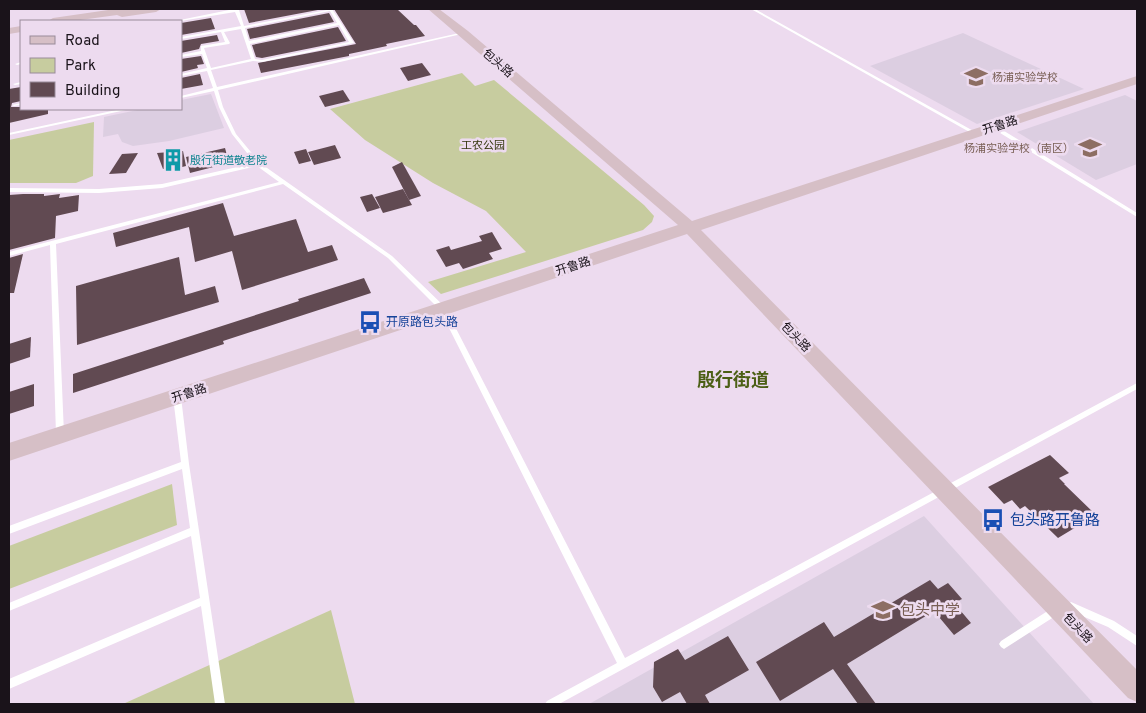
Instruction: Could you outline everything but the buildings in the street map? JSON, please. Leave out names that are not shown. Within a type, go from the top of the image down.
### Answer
[{"type":"street","points":[[60,20],[135,9]]},
{"type":"street","points":[[81,20],[156,9]]},
{"type":"street","name":"包头路","points":[[433,9],[464,33],[689,227],[1137,689]]},
{"type":"street","name":"开鲁路","points":[[9,452],[1137,80]]},
{"type":"lane","points":[[182,20],[236,9],[253,60]]},
{"type":"lane","points":[[753,9],[975,133]]},
{"type":"lane","points":[[182,38],[331,10],[352,43],[182,75]]},
{"type":"lane","points":[[248,43],[340,24]]},
{"type":"lane","points":[[222,31],[228,42],[202,47],[221,107],[234,134],[258,164],[390,257],[443,309],[623,665]]},
{"type":"lane","points":[[182,97],[464,33]]},
{"type":"lane","points":[[182,56],[204,52]]},
{"type":"lane","points":[[15,84],[20,83]]},
{"type":"lane","points":[[14,105],[20,104]]},
{"type":"lane","points":[[9,134],[121,110]]},
{"type":"lane","points":[[994,126],[1137,215]]},
{"type":"lane","points":[[9,190],[98,191],[162,186],[258,164]]},
{"type":"lane","points":[[9,254],[284,182]]},
{"type":"lane","points":[[53,242],[60,434]]},
{"type":"lane","points":[[550,704],[1137,386]]},
{"type":"lane","points":[[177,397],[220,704]]},
{"type":"lane","points":[[9,530],[185,464]]},
{"type":"lane","points":[[9,607],[195,530]]},
{"type":"lane","points":[[1034,582],[1061,601],[1111,624],[1137,641]]},
{"type":"lane","points":[[9,684],[205,600]]},
{"type":"lane","points":[[1004,644],[1059,608]]},
{"type":"shaded area","name":"杨浦实验学校","points":[[963,33],[1084,89],[977,124],[870,66]]},
{"type":"shaded area","points":[[211,94],[224,128],[169,141],[133,146],[122,142],[118,134],[103,137],[104,117],[137,110],[182,110],[182,100]]},
{"type":"shaded area","name":"杨浦实验学校（南区）","points":[[1125,95],[1137,101],[1137,164],[1096,180],[1017,132]]},
{"type":"shaded area","name":"包头中学","points":[[924,516],[1094,704],[589,704]]},
{"type":"green space","name":"工农公园","points":[[462,73],[475,86],[494,80],[644,205],[654,216],[652,222],[643,230],[441,294],[428,282],[526,252],[486,211],[433,183],[365,140],[330,109]]},
{"type":"green space","points":[[94,122],[93,176],[76,183],[9,183],[9,140]]},
{"type":"green space","points":[[172,484],[177,525],[9,589],[9,546]]},
{"type":"green space","points":[[331,610],[355,704],[123,704]]},
{"type":"place","name":"杨浦实验学校","points":[[976,77]]},
{"type":"place","name":"杨浦实验学校（南区）","points":[[1090,148]]},
{"type":"place","name":"殷行街道敬老院","points":[[173,160]]},
{"type":"place","name":"开原路包头路","points":[[370,322]]},
{"type":"place","name":"包头路开鲁路","points":[[993,520]]},
{"type":"place","name":"包头中学","points":[[883,610]]},
{"type":"district","name":"殷行街道","points":[[733,380]]}]
